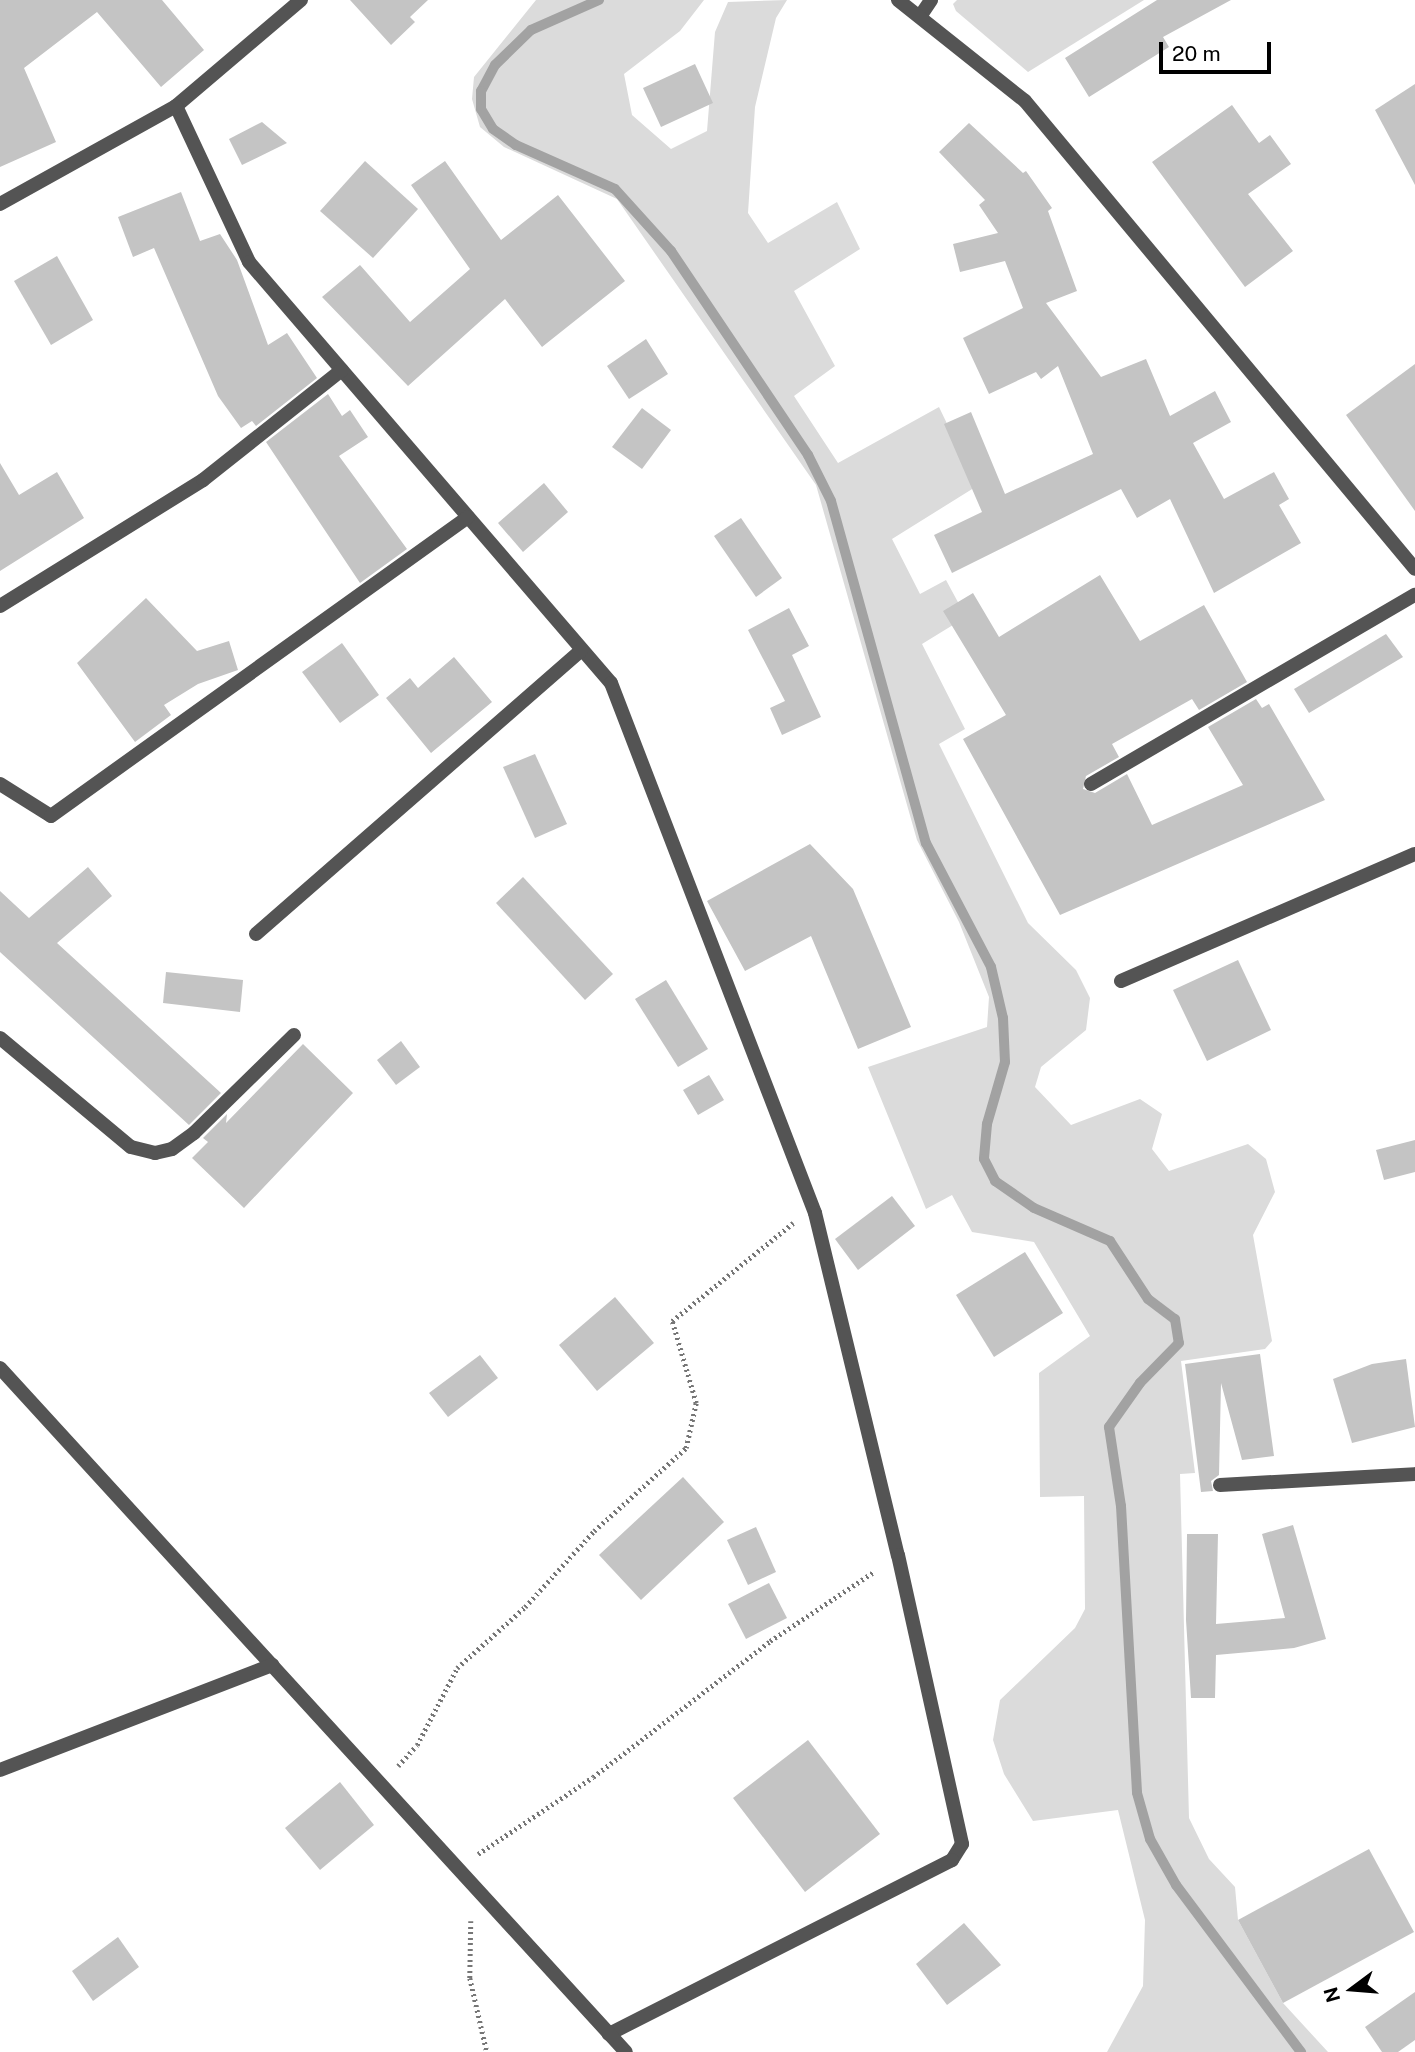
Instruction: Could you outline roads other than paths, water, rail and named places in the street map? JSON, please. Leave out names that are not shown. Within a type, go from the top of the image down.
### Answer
[{"type":"street","points":[[0,205],[176,106],[301,0]]},
{"type":"street","points":[[898,0],[921,15],[1025,101],[1415,569]]},
{"type":"street","points":[[921,15],[931,0]]},
{"type":"street","points":[[176,106],[249,262],[611,683],[812,1207],[898,1555],[962,1844],[952,1860],[609,2034]]},
{"type":"street","points":[[0,606],[203,480],[342,370]]},
{"type":"street","points":[[0,784],[51,816],[468,517]]},
{"type":"street","points":[[1091,784],[1415,595]]},
{"type":"street","points":[[256,934],[582,650]]},
{"type":"street","points":[[1121,981],[1415,854]]},
{"type":"street","points":[[0,1038],[131,1147],[155,1153],[172,1149],[194,1133],[293,1035]]},
{"type":"street","points":[[0,1367],[459,1865],[626,2052]]},
{"type":"street","points":[[1220,1485],[1415,1474]]},
{"type":"street","points":[[0,1770],[272,1665]]},
{"type":"waterway","points":[[599,0],[531,30],[495,65],[481,91],[481,109],[493,129],[516,145],[615,189],[671,251],[808,455],[831,501],[926,843],[991,967],[1003,1018],[1005,1062],[987,1124],[984,1159],[995,1181],[1034,1208],[1110,1241],[1148,1299],[1175,1319],[1179,1343],[1140,1383],[1109,1427],[1121,1506],[1137,1793],[1150,1839],[1176,1885],[1301,2052]]}]
